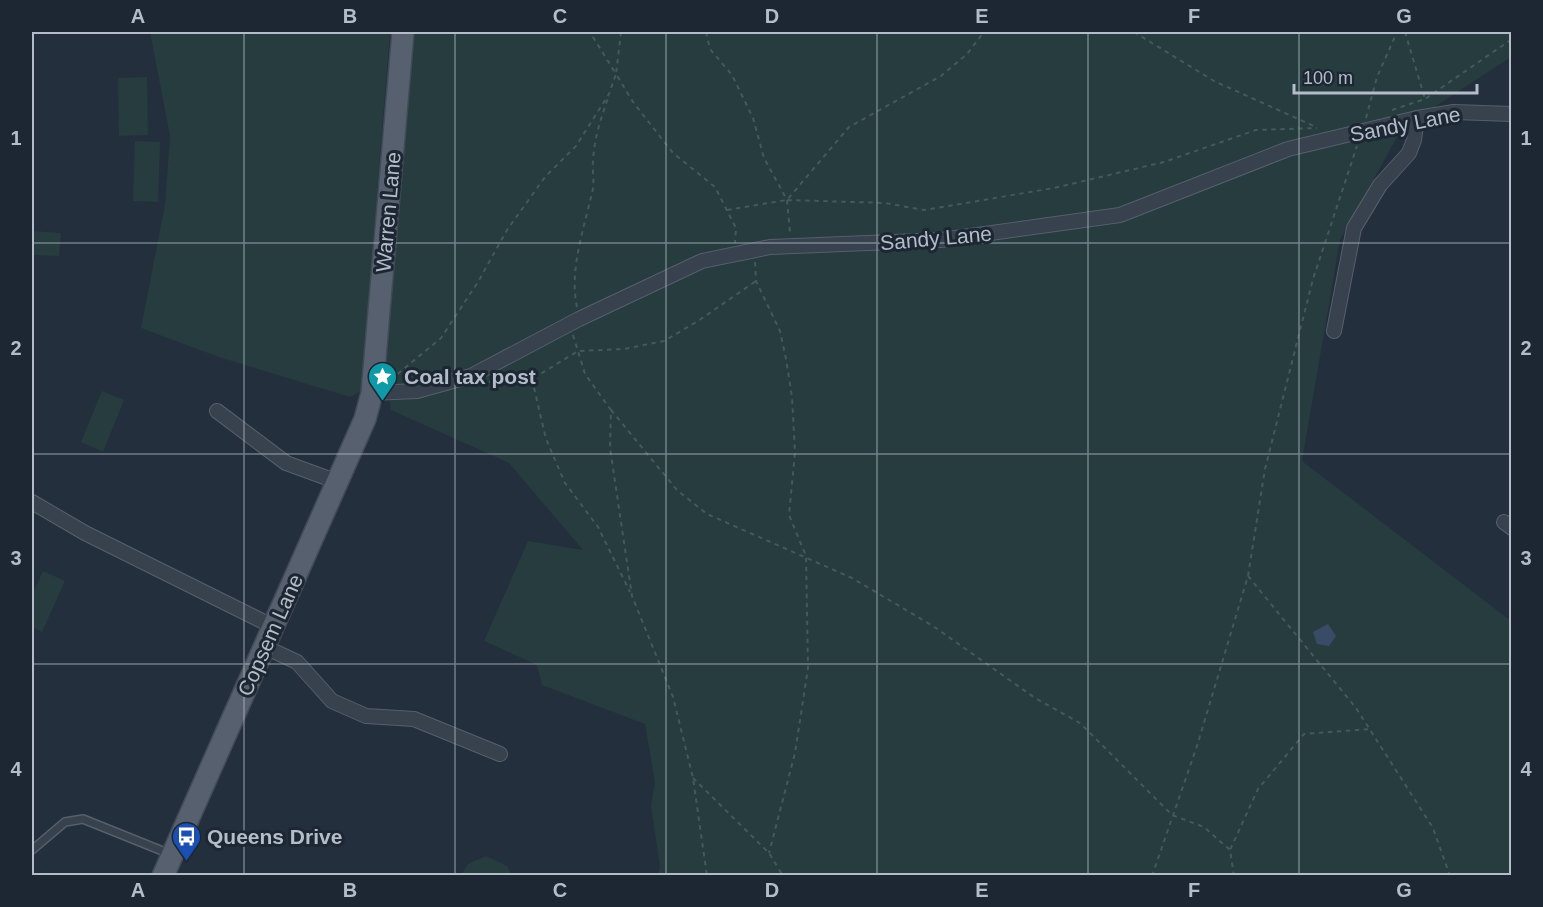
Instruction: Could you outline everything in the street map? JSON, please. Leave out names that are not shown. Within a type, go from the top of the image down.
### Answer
[{"type":"main road","name":"Warren Lane","points":[[372,393],[403,32]]},
{"type":"main road","name":"Copsem Lane","points":[[163,876],[338,482],[365,419],[372,393]]},
{"type":"street","name":"Sandy Lane","points":[[372,393],[417,391],[471,376],[579,319],[702,261],[755,250],[941,240],[1120,215],[1288,148],[1417,118],[1454,112],[1512,114]]},
{"type":"street","points":[[1334,331],[1354,228],[1380,185],[1409,153],[1414,140],[1417,118]]},
{"type":"street","points":[[218,411],[286,463],[338,482]]},
{"type":"street","points":[[32,501],[85,533],[274,627]]},
{"type":"street","points":[[265,647],[297,662],[332,701],[366,716],[414,719],[500,754]]},
{"type":"lane","points":[[32,850],[65,822],[83,819],[172,855]]},
{"type":"path","points":[[591,32],[633,102],[673,153],[715,187],[736,228],[735,255]]},
{"type":"path","points":[[579,319],[575,297],[579,256],[593,190],[593,160],[598,128],[616,74],[621,32]]},
{"type":"path","points":[[706,32],[710,49],[732,75],[753,118],[764,158],[787,200],[791,247]]},
{"type":"path","points":[[787,200],[849,127],[941,76],[967,54],[984,32]]},
{"type":"path","points":[[727,210],[787,200],[885,203],[924,210],[1053,188],[1164,162],[1256,130],[1319,128],[1214,81],[1134,32]]},
{"type":"path","points":[[1152,876],[1197,746],[1248,576],[1265,469],[1312,279],[1362,131],[1377,77],[1397,32]]},
{"type":"path","points":[[1405,32],[1425,99],[1512,39]]},
{"type":"path","points":[[396,393],[394,377],[441,338],[478,282],[507,230],[545,177],[576,146],[609,94]]},
{"type":"path","points":[[755,250],[756,281],[780,331],[786,359],[792,397],[795,452],[789,515],[806,556],[808,668],[795,753],[769,853]]},
{"type":"path","points":[[486,382],[532,379],[578,351],[624,349],[664,340],[698,321],[756,281]]},
{"type":"path","points":[[578,351],[585,374],[611,410],[677,490],[707,514],[852,578],[974,652],[1035,698],[1080,723],[1172,815],[1204,827],[1230,850]]},
{"type":"path","points":[[532,379],[546,439],[565,483],[598,527],[632,596],[673,697],[693,777],[707,876]]},
{"type":"path","points":[[611,410],[610,448],[632,596]]},
{"type":"path","points":[[1248,576],[1356,708],[1433,828],[1450,876]]},
{"type":"path","points":[[1234,876],[1230,850],[1258,789],[1304,734],[1370,729]]},
{"type":"path","points":[[693,777],[769,853],[783,876]]},
{"type":"green space","points":[[150,32],[390,32],[361,391],[350,397],[219,357],[141,328],[165,205],[170,136]]},
{"type":"green space","points":[[413,32],[1511,32],[1511,57],[1402,128],[1340,240],[1302,461],[1511,621],[1511,875],[658,875],[660,867],[651,806],[655,782],[645,724],[542,685],[537,665],[484,641],[528,541],[583,550],[509,463],[391,410],[386,361]]},
{"type":"green space","points":[[147,77],[148,135],[119,136],[118,78]]},
{"type":"green space","points":[[135,141],[160,142],[158,202],[133,201]]},
{"type":"green space","points":[[32,231],[61,233],[59,256],[32,255]]},
{"type":"green space","points":[[102,391],[124,400],[103,452],[81,442]]},
{"type":"green space","points":[[43,571],[65,581],[42,632],[32,627],[32,595]]},
{"type":"green space","points":[[486,856],[507,866],[512,875],[461,875],[468,864]]},
{"type":"water","points":[[1328,624],[1336,636],[1329,646],[1317,644],[1313,632]]},
{"type":"place","name":"Coal tax post","points":[[383,402]]},
{"type":"place","name":"Queens Drive","points":[[186,862]]}]
